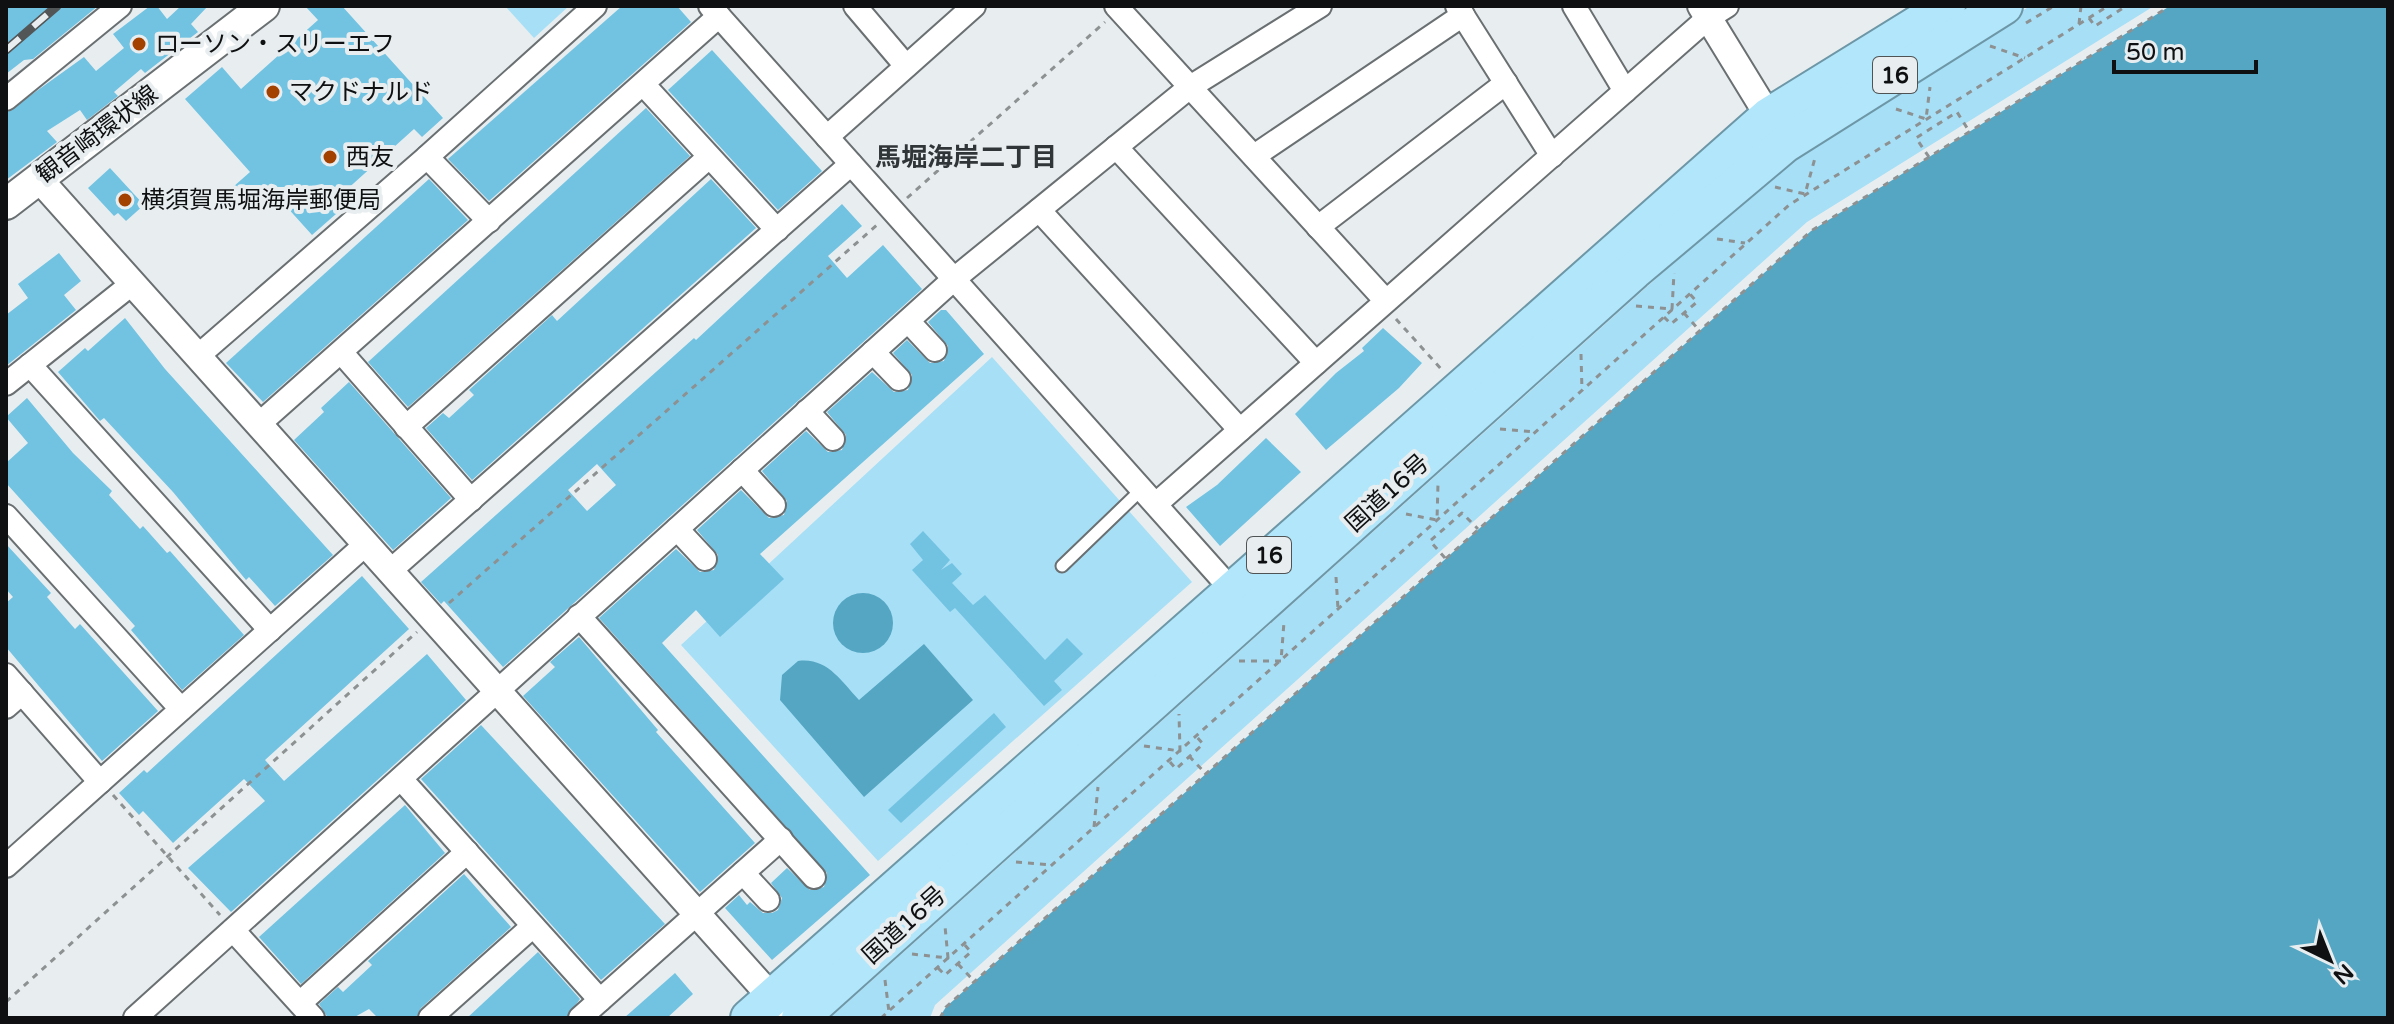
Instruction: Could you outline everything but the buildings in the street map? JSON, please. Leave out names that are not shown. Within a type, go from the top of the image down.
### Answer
[{"type":"highway","name":"国道16号","points":[[778,1013],[1256,608],[1634,271],[1947,6]]},
{"type":"highway","name":"国道16号","points":[[1789,140],[2004,6]]},
{"type":"main road","name":"観音崎環状線","points":[[6,204],[264,6]]},
{"type":"street","points":[[6,99],[120,6]]},
{"type":"street","points":[[198,356],[595,6]]},
{"type":"street","points":[[855,6],[906,66]]},
{"type":"street","points":[[827,137],[974,6]]},
{"type":"street","points":[[148,1014],[233,930],[954,279],[1190,87],[1320,6]]},
{"type":"street","points":[[1574,6],[1625,91]]},
{"type":"street","points":[[1117,8],[1385,303]]},
{"type":"street","points":[[1149,497],[1240,430],[1552,156],[1712,10],[1789,140]]},
{"type":"street","points":[[259,424],[643,84],[715,11],[1149,497],[1256,608]]},
{"type":"street","points":[[1254,156],[1460,11],[1552,156]]},
{"type":"street","points":[[1318,227],[1506,83]]},
{"type":"street","points":[[643,84],[777,230]]},
{"type":"street","points":[[1116,147],[1316,363]]},
{"type":"street","points":[[427,157],[489,221]]},
{"type":"street","points":[[406,427],[709,157]]},
{"type":"street","points":[[390,571],[851,164]]},
{"type":"street","points":[[39,179],[697,914],[778,1013]]},
{"type":"street","points":[[1039,210],[1240,430]]},
{"type":"street","points":[[6,384],[133,283]]},
{"type":"street","points":[[908,321],[935,350]]},
{"type":"street","points":[[341,352],[471,500]]},
{"type":"street","points":[[873,352],[899,379]]},
{"type":"street","points":[[30,365],[270,630]]},
{"type":"street","points":[[807,411],[833,439]]},
{"type":"street","points":[[742,470],[774,505]]},
{"type":"street","points":[[6,516],[181,709]]},
{"type":"street","points":[[677,529],[705,559]]},
{"type":"street","points":[[6,866],[366,544]]},
{"type":"street","points":[[579,616],[814,877]]},
{"type":"street","points":[[6,675],[14,700],[100,782]]},
{"type":"street","points":[[401,779],[600,1000]]},
{"type":"street","points":[[580,1018],[781,839]]},
{"type":"street","points":[[233,930],[306,1010],[467,852]]},
{"type":"street","points":[[743,873],[768,900]]},
{"type":"street","points":[[430,1018],[533,926]]},
{"type":"lane","points":[[1062,566],[1149,497]]},
{"type":"path","points":[[2079,24],[2081,6]]},
{"type":"path","points":[[881,1018],[1745,243],[1805,194],[2108,6]]},
{"type":"path","points":[[2089,18],[2095,26],[2126,6]]},
{"type":"path","points":[[940,1018],[946,1007],[974,981],[1811,231],[2170,6]]},
{"type":"path","points":[[6,1002],[1117,8]]},
{"type":"path","points":[[1990,46],[2025,58]]},
{"type":"path","points":[[1928,118],[1930,83]]},
{"type":"path","points":[[1892,107],[1928,118],[1936,125]]},
{"type":"path","points":[[1929,157],[1916,138],[1957,112],[1969,131]]},
{"type":"path","points":[[1789,140],[1805,194]]},
{"type":"path","points":[[1774,187],[1805,194]]},
{"type":"path","points":[[1710,238],[1745,243]]},
{"type":"path","points":[[1672,309],[1674,269]]},
{"type":"path","points":[[1664,317],[1671,324],[1697,302],[1690,294]]},
{"type":"path","points":[[1385,303],[1443,371]]},
{"type":"path","points":[[1634,305],[1672,309]]},
{"type":"path","points":[[1684,313],[1699,330]]},
{"type":"path","points":[[1581,352],[1582,391]]},
{"type":"path","points":[[1496,428],[1536,432]]},
{"type":"path","points":[[1438,480],[1439,519]]},
{"type":"path","points":[[1401,513],[1439,519],[1448,526]]},
{"type":"path","points":[[1446,558],[1430,541],[1462,513],[1478,529]]},
{"type":"path","points":[[1336,571],[1338,609]]},
{"type":"path","points":[[1256,608],[1281,661]]},
{"type":"path","points":[[1242,661],[1281,661]]},
{"type":"path","points":[[1179,710],[1180,751]]},
{"type":"path","points":[[1169,761],[1176,769],[1203,744],[1196,736]]},
{"type":"path","points":[[1141,745],[1180,751]]},
{"type":"path","points":[[1189,756],[1206,774]]},
{"type":"path","points":[[100,782],[233,930]]},
{"type":"path","points":[[1094,827],[1098,783]]},
{"type":"path","points":[[1011,862],[1052,865]]},
{"type":"path","points":[[944,922],[948,958]]},
{"type":"path","points":[[938,967],[945,975],[958,964],[971,952],[964,944]]},
{"type":"path","points":[[909,954],[948,958]]},
{"type":"path","points":[[958,964],[974,981]]},
{"type":"path","points":[[885,975],[889,1012]]},
{"type":"shaded area","points":[[505,6],[569,6],[534,38]]},
{"type":"shaded area","points":[[2030,6],[2154,6],[1807,222],[935,1005],[930,1018],[830,1018],[1794,155]]},
{"type":"shaded area","points":[[2170,6],[2388,6],[2388,1018],[939,1018],[946,1007],[1811,231]]},
{"type":"shaded area","points":[[992,357],[1192,582],[878,861],[681,645]]},
{"type":"shaded area","points":[[863,593],[875,595],[884,602],[891,611],[891,635],[884,644],[875,651],[863,653],[851,651],[842,644],[835,635],[833,623],[835,611],[842,602],[851,595]]},
{"type":"shaded area","points":[[924,644],[973,700],[864,797],[780,700],[782,675],[798,661],[817,663],[833,672],[859,700]]},
{"type":"railway","points":[[6,50],[57,6]]},
{"type":"place","name":"ローソン・スリーエフ","points":[[139,44]]},
{"type":"place","name":"マクドナルド","points":[[273,92]]},
{"type":"place","name":"西友","points":[[330,157]]},
{"type":"place","name":"横須賀馬堀海岸郵便局","points":[[125,200]]},
{"type":"district","name":"馬堀海岸二丁目","points":[[966,157]]}]
